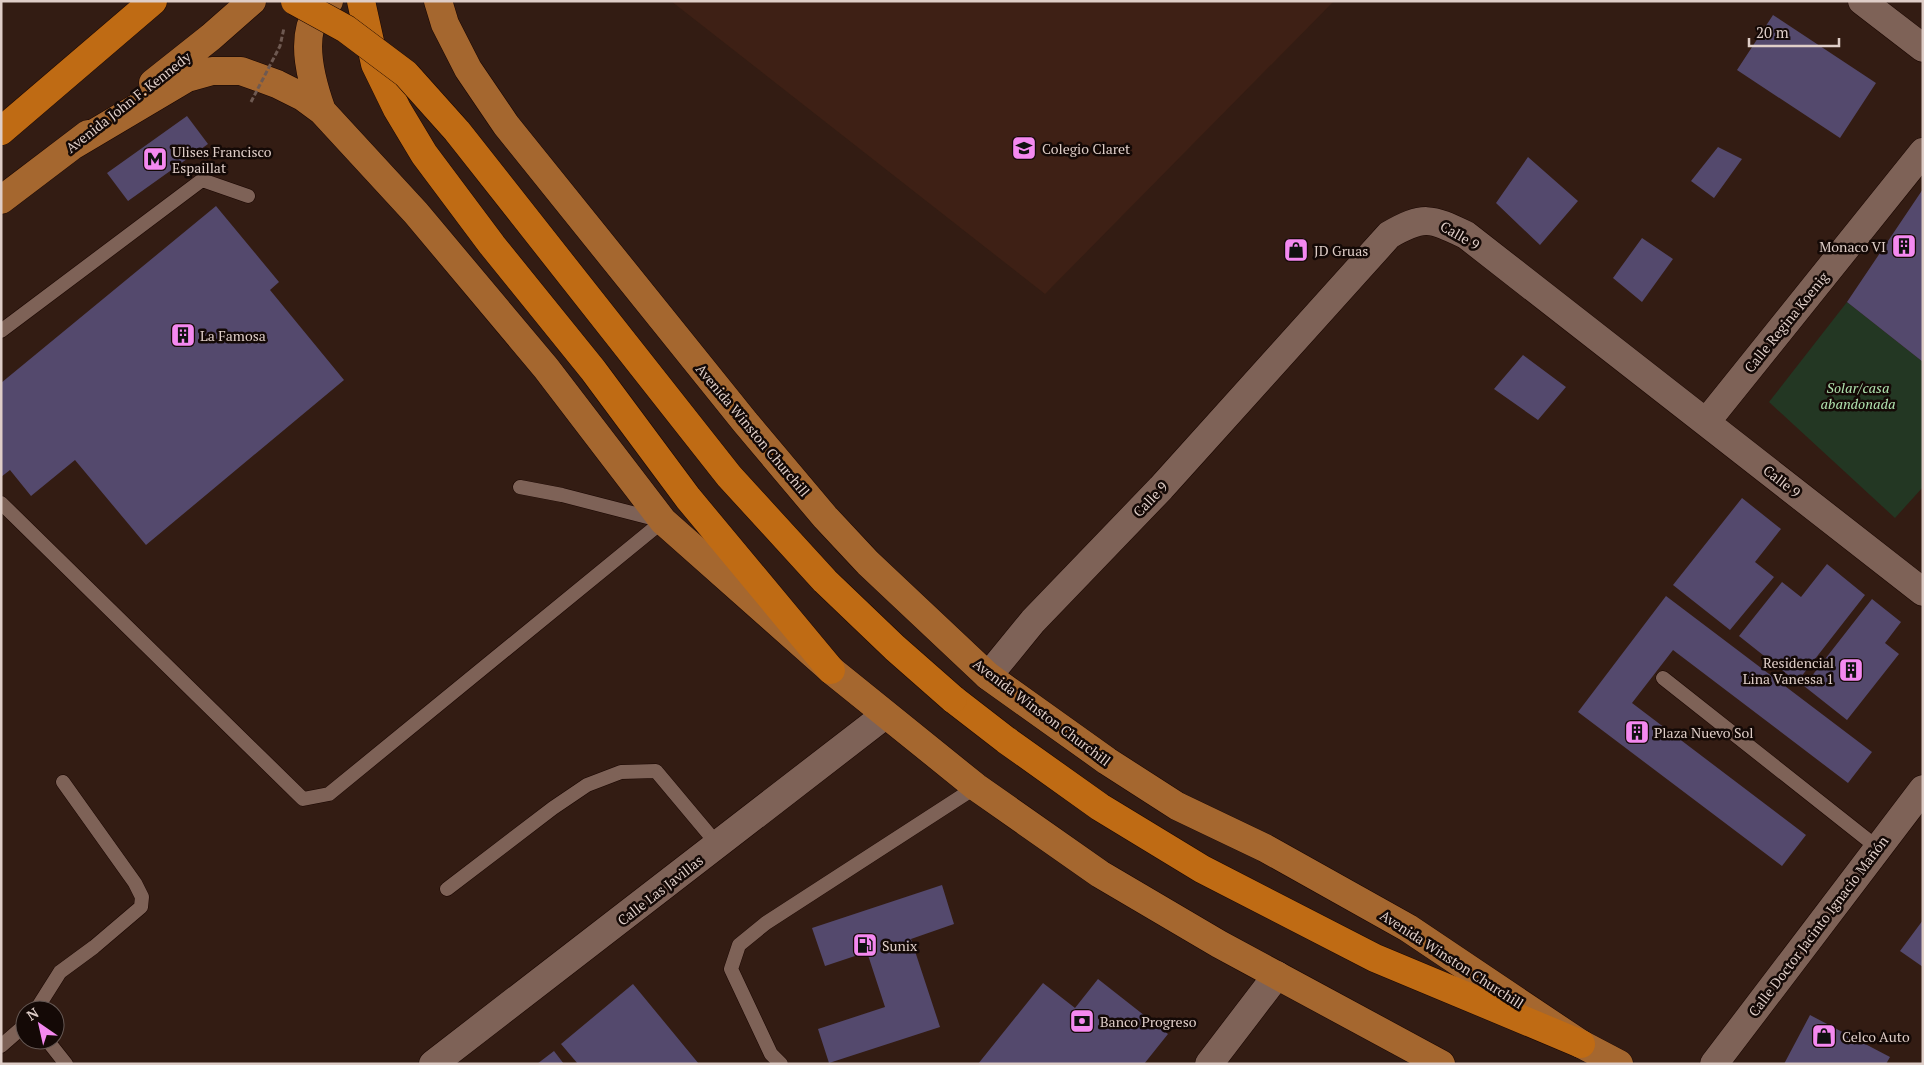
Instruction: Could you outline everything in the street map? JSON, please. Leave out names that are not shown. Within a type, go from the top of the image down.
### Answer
[{"type":"highway","points":[[1,131],[153,1]]},
{"type":"highway","points":[[361,1],[376,64],[396,109],[424,154],[492,245],[593,370],[688,498],[831,670]]},
{"type":"highway","points":[[290,10],[346,29],[406,74],[457,131],[729,476],[825,581],[895,648],[953,699],[1006,740],[1100,807],[1202,869],[1375,958],[1581,1044]]},
{"type":"main road","name":"Avenida John F. Kennedy","points":[[1,200],[211,37],[252,1]]},
{"type":"main road","points":[[322,111],[312,84],[309,61],[309,35],[317,11],[329,1]]},
{"type":"main road","name":"Avenida Winston Churchill","points":[[435,4],[468,69],[506,125],[745,422],[825,517],[868,563],[988,676],[1107,761],[1170,801],[1266,848],[1408,928],[1581,1044],[1619,1064]]},
{"type":"main road","points":[[74,145],[187,78],[212,71],[241,72],[277,84],[303,97],[322,111],[416,213],[546,368],[663,521],[831,670],[976,788],[1100,874],[1219,944],[1436,1062]]},
{"type":"street","points":[[1862,1],[1923,48]]},
{"type":"street","name":"Calle Regina Koenig","points":[[1706,421],[1923,152]]},
{"type":"street","name":"Calle 9","points":[[988,676],[1032,621],[1161,488],[1389,236],[1410,223],[1435,220],[1466,235],[1923,592]]},
{"type":"street","name":"Calle Las Javillas","points":[[434,1064],[885,715]]},
{"type":"street","name":"Calle Doctor Jacinto Ignacio Mañón","points":[[1714,1064],[1923,788]]},
{"type":"street","points":[[1209,1064],[1276,975]]},
{"type":"lane","points":[[1,331],[202,180],[248,196]]},
{"type":"lane","points":[[520,487],[562,494],[663,521]]},
{"type":"lane","points":[[1,503],[303,799],[329,794],[663,521]]},
{"type":"lane","points":[[1662,678],[1878,848]]},
{"type":"lane","points":[[447,890],[553,808],[587,786],[620,772],[656,771],[718,845]]},
{"type":"lane","points":[[42,1000],[60,972],[127,920],[141,907],[142,897],[135,883],[63,782]]},
{"type":"lane","points":[[781,1064],[771,1054],[731,969],[738,945],[766,923],[976,788]]},
{"type":"lane","points":[[1,1046],[15,1034]]},
{"type":"lane","points":[[55,1050],[66,1064]]},
{"type":"path","points":[[251,102],[280,46],[290,10]]},
{"type":"shaded area","name":"Colegio Claret","points":[[671,1],[1334,1],[1045,294]]},
{"type":"green space","name":"Solar/casa abandonada","points":[[1847,302],[1923,362],[1923,487],[1895,518],[1769,402]]},
{"type":"building","points":[[1773,15],[1876,83],[1840,138],[1737,70]]},
{"type":"building","name":"Ulises Francisco Espaillat","points":[[187,116],[208,144],[128,201],[107,173]]},
{"type":"building","points":[[1718,147],[1742,159],[1714,198],[1691,181]]},
{"type":"building","points":[[1528,157],[1578,201],[1540,245],[1496,203]]},
{"type":"building","name":"Monaco VI","points":[[1923,189],[1923,362],[1847,302]]},
{"type":"building","name":"La Famosa","points":[[216,206],[279,282],[270,290],[344,380],[146,545],[75,460],[31,496],[10,470],[1,477],[1,383]]},
{"type":"building","points":[[1642,238],[1673,259],[1642,302],[1613,278]]},
{"type":"building","points":[[1523,355],[1566,387],[1538,420],[1494,389]]},
{"type":"building","points":[[1742,498],[1781,529],[1755,562],[1774,577],[1730,630],[1673,585]]},
{"type":"building","points":[[1827,564],[1865,595],[1797,682],[1739,636],[1782,582],[1801,597]]},
{"type":"building","name":"Plaza Nuevo Sol","points":[[1666,596],[1872,752],[1848,783],[1673,650],[1632,703],[1806,835],[1782,866],[1578,712]]},
{"type":"building","name":"Residencial Lina Vanessa 1","points":[[1872,599],[1901,622],[1885,643],[1899,654],[1847,720],[1804,686]]},
{"type":"building","name":"Sunix","points":[[942,885],[954,924],[911,939],[940,1027],[829,1063],[818,1029],[885,1007],[867,952],[825,966],[812,928]]},
{"type":"building","points":[[1923,920],[1923,967],[1900,951]]},
{"type":"building","name":"Banco Progreso","points":[[1098,979],[1168,1034],[1144,1064],[978,1064],[1043,983],[1075,1008]]},
{"type":"building","points":[[633,984],[699,1064],[578,1064],[561,1044]]},
{"type":"building","name":"Celco Auto","points":[[1810,1015],[1890,1057],[1886,1064],[1784,1064]]},
{"type":"building","points":[[554,1051],[564,1064],[537,1064]]},
{"type":"place","name":"Colegio Claret","points":[[1024,148]]},
{"type":"place","name":"Ulises Francisco Espaillat","points":[[155,159]]},
{"type":"place","name":"Monaco VI","points":[[1904,246]]},
{"type":"place","name":"JD Gruas","points":[[1296,250]]},
{"type":"place","name":"La Famosa","points":[[183,335]]},
{"type":"place","name":"Residencial Lina Vanessa 1","points":[[1851,670]]},
{"type":"place","name":"Plaza Nuevo Sol","points":[[1637,732]]},
{"type":"place","name":"Sunix","points":[[865,945]]},
{"type":"place","name":"Banco Progreso","points":[[1082,1021]]},
{"type":"place","name":"Celco Auto","points":[[1824,1036]]}]
